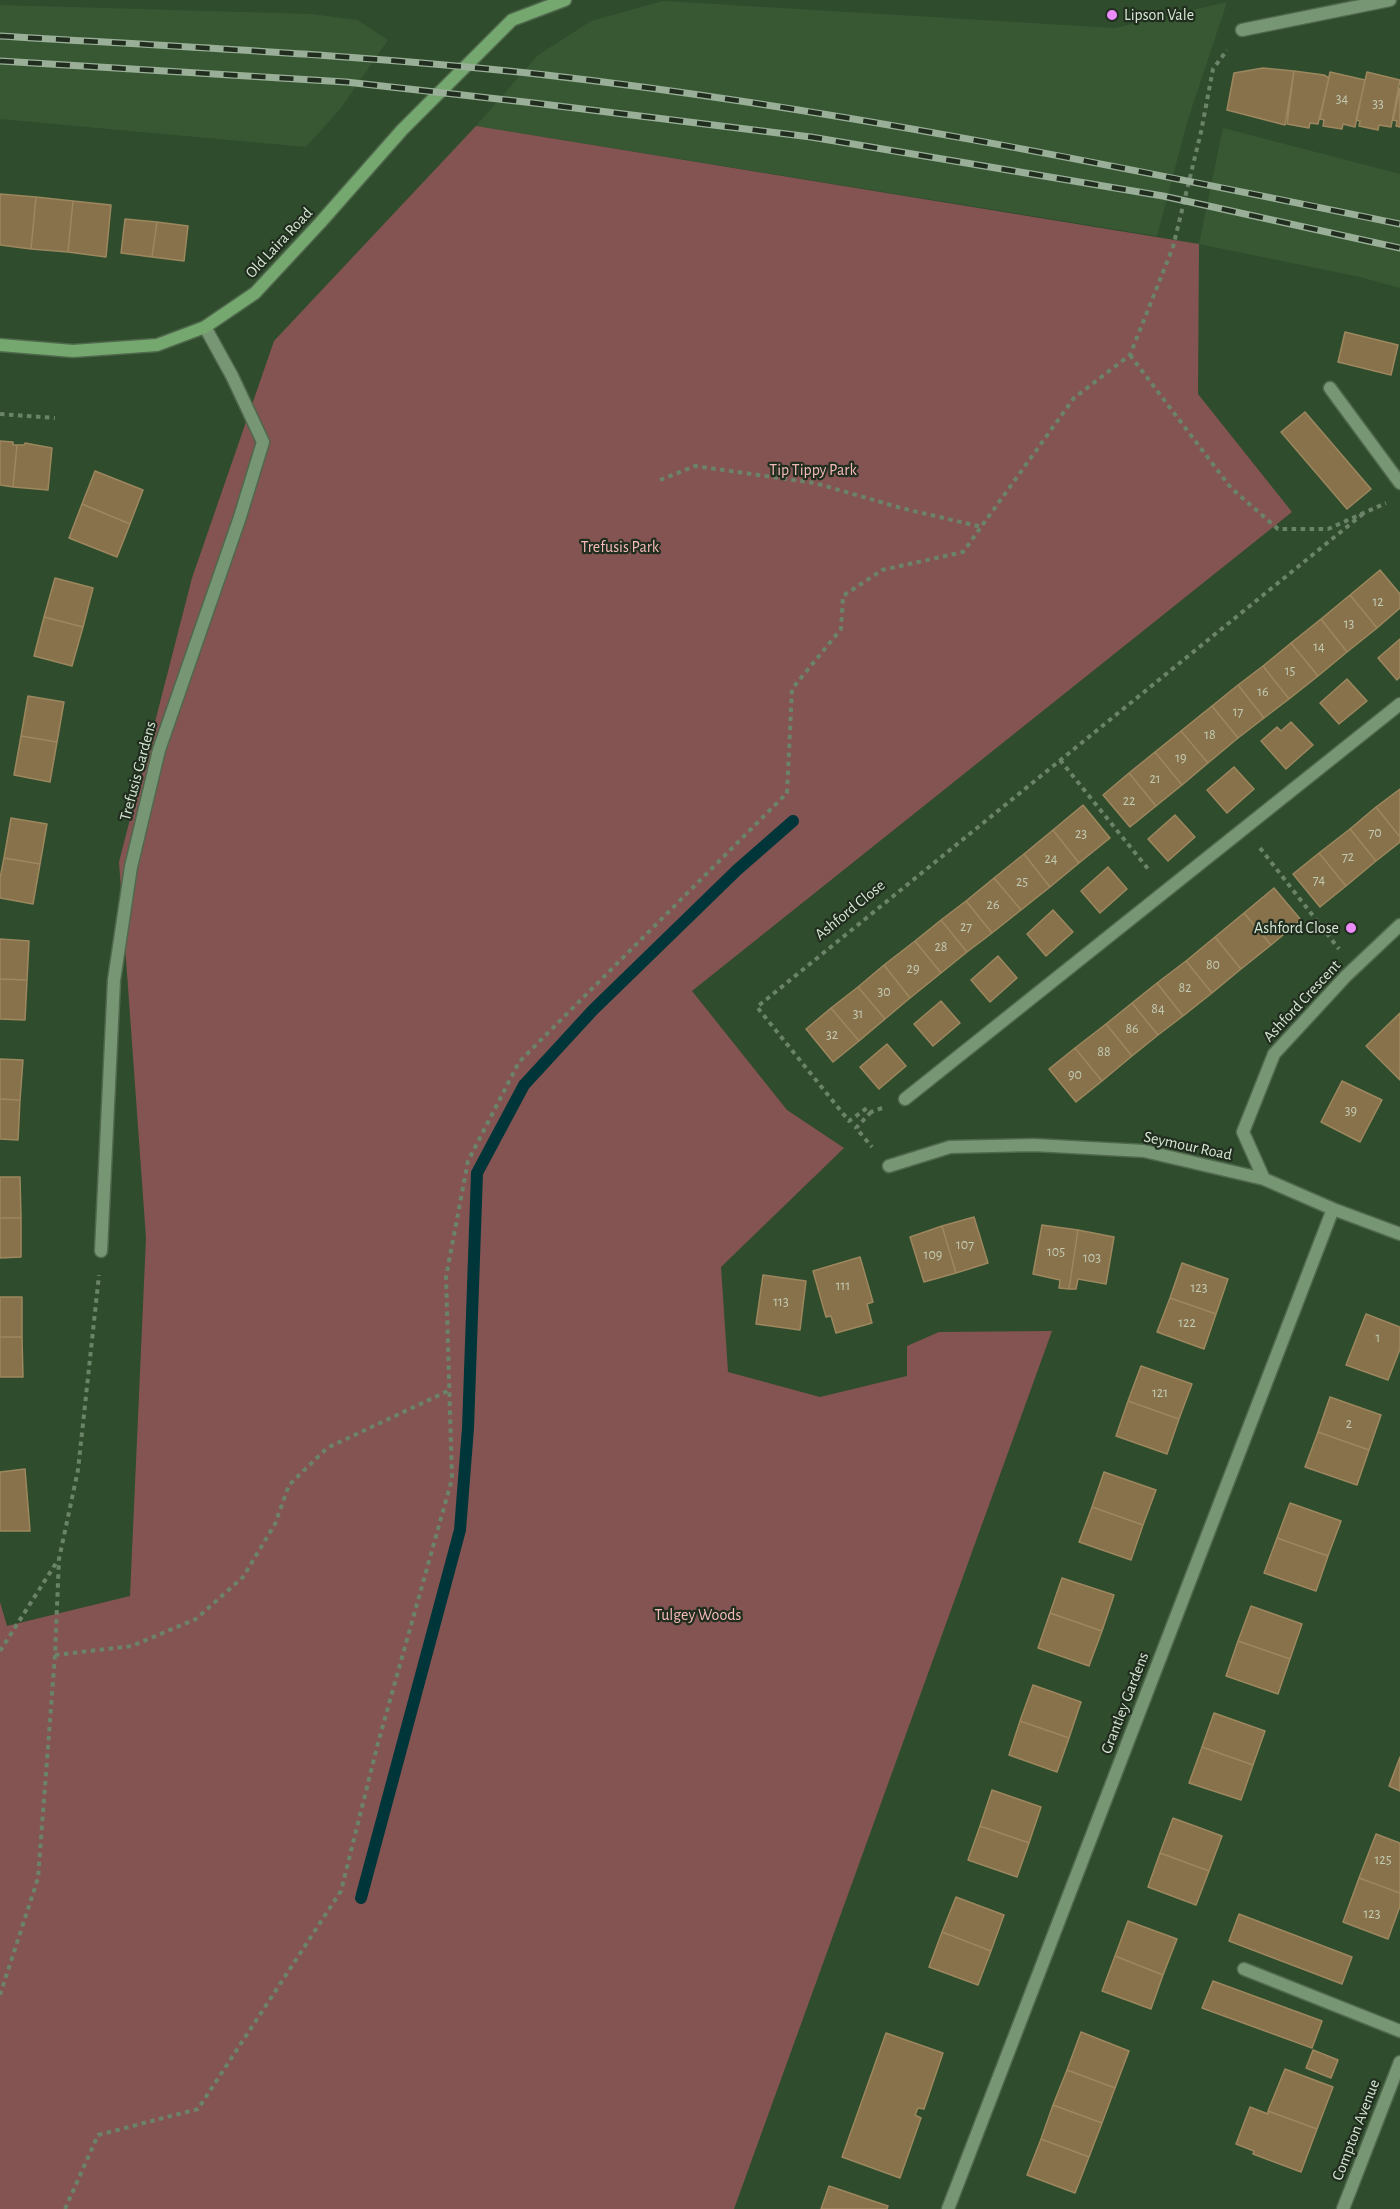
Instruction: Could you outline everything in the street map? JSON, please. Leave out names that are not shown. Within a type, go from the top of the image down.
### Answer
[{"type":"main road","name":"Old Laira Road","points":[[0,345],[73,351],[157,345],[205,327],[255,293],[320,224],[402,130],[512,20],[565,0]]},
{"type":"street","points":[[1242,30],[1390,0]]},
{"type":"street","name":"Trefusis Gardens","points":[[101,1251],[114,980],[131,867],[159,750],[240,517],[263,442],[232,376],[205,327]]},
{"type":"street","points":[[1330,388],[1400,483]]},
{"type":"street","points":[[905,1099],[1400,704]]},
{"type":"street","name":"Ashford Crescent","points":[[1264,1179],[1243,1132],[1274,1054],[1354,968],[1400,926]]},
{"type":"street","name":"Seymour Road","points":[[890,1166],[950,1147],[1034,1145],[1144,1151],[1264,1179],[1333,1209],[1400,1234]]},
{"type":"street","name":"Grantley Gardens","points":[[948,2209],[1333,1209]]},
{"type":"street","points":[[1244,1969],[1400,2031]]},
{"type":"street","name":"Compton Avenue","points":[[1343,2209],[1400,2062]]},
{"type":"path","points":[[65,2209],[98,2134],[198,2109],[341,1891],[378,1743],[452,1479],[446,1277],[468,1161],[519,1062],[787,793],[792,689],[841,629],[843,596],[882,570],[963,552],[1074,398],[1130,355],[1173,247],[1201,132],[1213,69]]},
{"type":"path","points":[[1130,355],[1231,488],[1278,529],[1328,529],[1391,500]]},
{"type":"path","points":[[0,414],[55,418]]},
{"type":"path","points":[[660,480],[695,466],[815,483],[901,508],[982,526]]},
{"type":"path","name":"Ashford Close","points":[[871,1112],[867,1108],[849,1121],[757,1007],[1364,513]]},
{"type":"path","points":[[1060,760],[1166,891]]},
{"type":"path","points":[[1245,829],[1354,968]]},
{"type":"path","points":[[890,1166],[855,1128],[871,1112],[905,1099]]},
{"type":"path","points":[[0,1995],[38,1878],[55,1655],[58,1559],[78,1470],[101,1251]]},
{"type":"path","points":[[55,1655],[132,1646],[196,1619],[243,1577],[274,1524],[289,1485],[327,1448],[450,1390]]},
{"type":"path","points":[[0,1651],[58,1559]]},
{"type":"shaded area","points":[[663,1],[1115,28],[1227,2],[1188,119],[1157,236],[476,126],[537,56],[591,21]]},
{"type":"shaded area","points":[[0,5],[311,14],[357,20],[388,40],[340,109],[306,147],[0,119]]},
{"type":"shaded area","points":[[1223,128],[1400,174],[1400,288],[1360,277],[1199,244]]},
{"type":"green space","name":"Trefusis Park","points":[[476,126],[1199,244],[1198,394],[1292,512],[692,991],[787,1110],[844,1148],[721,1267],[728,1372],[820,1397],[907,1376],[907,1346],[939,1332],[1052,1331],[734,2209],[0,2209],[0,1602],[7,1626],[130,1596],[146,1238],[119,862],[192,578],[274,341]]},
{"type":"building","points":[[1263,68],[1294,71],[1285,125],[1227,110],[1234,73]]},
{"type":"building","points":[[1294,71],[1324,75],[1329,78],[1318,124],[1310,123],[1309,128],[1287,124]]},
{"type":"building","points":[[1330,72],[1365,80],[1355,127],[1343,124],[1342,129],[1323,126],[1324,120],[1320,119]]},
{"type":"building","points":[[1367,72],[1400,80],[1391,127],[1379,125],[1378,130],[1359,126],[1360,121],[1356,120]]},
{"type":"building","points":[[1400,88],[1400,127],[1396,126],[1397,121],[1393,120]]},
{"type":"building","points":[[0,194],[36,197],[31,249],[0,245]]},
{"type":"building","points":[[36,197],[73,201],[68,252],[31,249]]},
{"type":"building","points":[[73,201],[111,205],[106,257],[68,252]]},
{"type":"building","points":[[125,219],[157,222],[152,257],[121,253]]},
{"type":"building","points":[[157,222],[188,226],[184,261],[152,257]]},
{"type":"building","points":[[1345,332],[1398,345],[1391,375],[1338,362]]},
{"type":"building","points":[[1305,412],[1371,489],[1347,509],[1281,432]]},
{"type":"building","points":[[0,441],[13,442],[13,445],[17,445],[13,487],[0,485]]},
{"type":"building","points":[[25,443],[52,448],[48,490],[13,487],[17,445]]},
{"type":"building","points":[[95,471],[143,490],[130,524],[82,504]]},
{"type":"building","points":[[82,504],[130,524],[117,557],[69,538]]},
{"type":"building","points":[[1380,570],[1400,594],[1400,608],[1377,628],[1350,595]]},
{"type":"building","points":[[55,578],[93,588],[83,627],[44,617]]},
{"type":"building","points":[[1350,595],[1377,628],[1347,652],[1321,619]]},
{"type":"building","points":[[44,617],[83,627],[72,666],[34,656]]},
{"type":"building","points":[[1321,619],[1347,652],[1318,676],[1291,643]]},
{"type":"building","points":[[1400,639],[1400,677],[1397,680],[1378,658]]},
{"type":"building","points":[[1291,643],[1318,676],[1289,699],[1263,666]]},
{"type":"building","points":[[1263,666],[1289,699],[1264,718],[1238,685]]},
{"type":"building","points":[[1347,679],[1367,701],[1339,724],[1320,703]]},
{"type":"building","points":[[1238,685],[1264,718],[1238,738],[1212,706]]},
{"type":"building","points":[[28,696],[64,702],[57,742],[21,736]]},
{"type":"building","points":[[1212,706],[1238,738],[1208,763],[1181,731]]},
{"type":"building","points":[[1291,722],[1313,745],[1286,769],[1261,741],[1277,727],[1281,731]]},
{"type":"building","points":[[1181,731],[1208,763],[1182,785],[1155,752]]},
{"type":"building","points":[[21,736],[57,742],[50,782],[14,775]]},
{"type":"building","points":[[1155,752],[1182,785],[1156,806],[1129,773]]},
{"type":"building","points":[[1234,767],[1254,789],[1227,813],[1207,790]]},
{"type":"building","points":[[1129,773],[1156,806],[1130,827],[1103,795]]},
{"type":"building","points":[[1400,789],[1400,837],[1376,807]]},
{"type":"building","points":[[1083,805],[1110,838],[1079,863],[1053,830]]},
{"type":"building","points":[[1376,807],[1400,837],[1400,842],[1376,861],[1350,829]]},
{"type":"building","points":[[1175,815],[1195,837],[1168,861],[1148,839]]},
{"type":"building","points":[[11,818],[47,824],[40,864],[4,858]]},
{"type":"building","points":[[1350,829],[1376,861],[1346,886],[1319,853]]},
{"type":"building","points":[[1053,830],[1079,863],[1050,887],[1024,854]]},
{"type":"building","points":[[1319,853],[1346,886],[1320,907],[1293,874]]},
{"type":"building","points":[[1024,854],[1050,887],[1021,910],[994,878]]},
{"type":"building","points":[[4,858],[40,864],[33,904],[0,898],[0,878]]},
{"type":"building","points":[[1108,867],[1127,889],[1100,913],[1081,891]]},
{"type":"building","points":[[994,878],[1021,910],[992,933],[966,901]]},
{"type":"building","points":[[1274,888],[1301,920],[1271,945],[1244,913]]},
{"type":"building","points":[[966,901],[992,933],[967,952],[941,920]]},
{"type":"building","points":[[1053,910],[1073,932],[1046,956],[1027,934]]},
{"type":"building","points":[[1244,913],[1271,945],[1241,969],[1215,937]]},
{"type":"building","points":[[941,920],[967,952],[941,973],[915,941]]},
{"type":"building","points":[[1215,937],[1241,969],[1212,993],[1186,961]]},
{"type":"building","points":[[0,939],[29,941],[27,980],[0,979]]},
{"type":"building","points":[[915,941],[941,973],[910,998],[884,965]]},
{"type":"building","points":[[998,956],[1017,978],[990,1002],[971,980]]},
{"type":"building","points":[[1186,961],[1212,993],[1183,1016],[1157,983]]},
{"type":"building","points":[[884,965],[910,998],[885,1019],[858,987]]},
{"type":"building","points":[[0,979],[27,980],[25,1020],[0,1019]]},
{"type":"building","points":[[1157,983],[1183,1016],[1158,1035],[1132,1003]]},
{"type":"building","points":[[858,987],[885,1019],[859,1041],[831,1008]]},
{"type":"building","points":[[941,1001],[960,1023],[933,1046],[914,1024]]},
{"type":"building","points":[[1132,1003],[1158,1035],[1132,1056],[1106,1024]]},
{"type":"building","points":[[831,1008],[859,1041],[833,1062],[806,1029]]},
{"type":"building","points":[[1400,1013],[1400,1080],[1366,1046]]},
{"type":"building","points":[[1106,1024],[1132,1056],[1102,1081],[1075,1048]]},
{"type":"building","points":[[887,1044],[906,1066],[879,1089],[860,1067]]},
{"type":"building","points":[[1075,1048],[1102,1081],[1076,1102],[1049,1069]]},
{"type":"building","points":[[0,1059],[23,1060],[20,1100],[0,1099]]},
{"type":"building","points":[[1342,1081],[1382,1100],[1360,1142],[1321,1122]]},
{"type":"building","points":[[0,1099],[20,1100],[18,1140],[0,1139]]},
{"type":"building","points":[[0,1177],[20,1177],[21,1218],[0,1218]]},
{"type":"building","points":[[974,1217],[988,1263],[956,1273],[942,1226]]},
{"type":"building","points":[[0,1218],[21,1218],[21,1257],[0,1258]]},
{"type":"building","points":[[1042,1225],[1078,1230],[1069,1289],[1059,1288],[1060,1280],[1033,1274]]},
{"type":"building","points":[[942,1226],[956,1273],[924,1282],[910,1237]]},
{"type":"building","points":[[1078,1230],[1114,1237],[1106,1284],[1078,1279],[1076,1289],[1069,1289]]},
{"type":"building","points":[[860,1257],[873,1302],[867,1304],[872,1323],[836,1333],[831,1316],[826,1317],[813,1271]]},
{"type":"building","points":[[1182,1263],[1228,1279],[1216,1314],[1170,1298]]},
{"type":"building","points":[[763,1275],[806,1281],[800,1330],[756,1324]]},
{"type":"building","points":[[0,1297],[22,1297],[22,1337],[0,1337]]},
{"type":"building","points":[[1170,1298],[1216,1314],[1204,1349],[1157,1332]]},
{"type":"building","points":[[1366,1314],[1400,1327],[1400,1349],[1388,1380],[1346,1365]]},
{"type":"building","points":[[0,1337],[22,1337],[23,1377],[0,1377]]},
{"type":"building","points":[[1141,1366],[1192,1384],[1179,1419],[1128,1401]]},
{"type":"building","points":[[1330,1397],[1381,1415],[1369,1450],[1318,1432]]},
{"type":"building","points":[[1128,1401],[1179,1419],[1167,1454],[1116,1436]]},
{"type":"building","points":[[1318,1432],[1369,1450],[1357,1485],[1305,1467]]},
{"type":"building","points":[[25,1469],[30,1531],[0,1531],[0,1472]]},
{"type":"building","points":[[1104,1472],[1156,1490],[1143,1525],[1092,1507]]},
{"type":"building","points":[[1290,1503],[1341,1521],[1328,1556],[1277,1538]]},
{"type":"building","points":[[1092,1507],[1143,1525],[1131,1560],[1079,1542]]},
{"type":"building","points":[[1277,1538],[1328,1556],[1316,1591],[1264,1573]]},
{"type":"building","points":[[1062,1578],[1114,1595],[1102,1631],[1050,1613]]},
{"type":"building","points":[[1251,1606],[1302,1624],[1290,1659],[1238,1641]]},
{"type":"building","points":[[1050,1613],[1102,1631],[1089,1666],[1038,1648]]},
{"type":"building","points":[[1238,1641],[1290,1659],[1278,1694],[1226,1676]]},
{"type":"building","points":[[1033,1685],[1081,1702],[1069,1738],[1020,1721]]},
{"type":"building","points":[[1214,1713],[1265,1731],[1253,1765],[1202,1747]]},
{"type":"building","points":[[1020,1721],[1069,1738],[1057,1772],[1009,1755]]},
{"type":"building","points":[[1202,1747],[1253,1765],[1241,1800],[1189,1783]]},
{"type":"building","points":[[1400,1757],[1400,1791],[1389,1786]]},
{"type":"building","points":[[992,1790],[1041,1807],[1029,1843],[980,1826]]},
{"type":"building","points":[[1173,1818],[1222,1836],[1209,1871],[1160,1853]]},
{"type":"building","points":[[980,1826],[1029,1843],[1017,1877],[968,1860]]},
{"type":"building","points":[[1376,1834],[1400,1843],[1400,1893],[1359,1878]]},
{"type":"building","points":[[1160,1853],[1209,1871],[1196,1905],[1148,1887]]},
{"type":"building","points":[[1359,1878],[1400,1893],[1400,1906],[1388,1939],[1343,1922]]},
{"type":"building","points":[[956,1897],[1004,1915],[991,1951],[942,1932]]},
{"type":"building","points":[[1239,1914],[1352,1957],[1342,1984],[1229,1941]]},
{"type":"building","points":[[1128,1921],[1177,1939],[1163,1975],[1115,1956]]},
{"type":"building","points":[[942,1932],[991,1951],[978,1985],[929,1967]]},
{"type":"building","points":[[1115,1956],[1163,1975],[1151,2009],[1102,1991]]},
{"type":"building","points":[[1213,1981],[1322,2021],[1312,2048],[1202,2008]]},
{"type":"building","points":[[1081,2032],[1129,2051],[1115,2088],[1067,2070]]},
{"type":"building","points":[[886,2033],[943,2053],[924,2109],[918,2108],[915,2115],[921,2118],[900,2178],[842,2157]]},
{"type":"building","points":[[1313,2050],[1338,2060],[1331,2078],[1306,2068]]},
{"type":"building","points":[[1285,2069],[1333,2087],[1317,2129],[1268,2111]]},
{"type":"building","points":[[1067,2070],[1115,2088],[1102,2123],[1053,2105]]},
{"type":"building","points":[[1053,2105],[1102,2123],[1089,2157],[1041,2139]]},
{"type":"building","points":[[1250,2107],[1268,2114],[1268,2111],[1317,2129],[1301,2172],[1253,2154],[1254,2151],[1236,2144]]},
{"type":"building","points":[[1041,2139],[1089,2157],[1075,2193],[1027,2175]]},
{"type":"building","points":[[829,2186],[888,2206],[887,2209],[821,2209]]},
{"type":"waterway","points":[[361,1898],[460,1530],[468,1428],[477,1173],[524,1085],[593,1010],[737,870],[793,821]]},
{"type":"railway","points":[[0,36],[410,62],[653,88],[868,121],[974,140],[1400,224]]},
{"type":"railway","points":[[0,61],[346,82],[811,137],[1163,196],[1400,248]]},
{"type":"place","name":"Lipson Vale","points":[[1112,15]]},
{"type":"place","name":"Ashford Close","points":[[1351,928]]},
{"type":"park label","name":"Tip Tippy Park","points":[[813,470]]},
{"type":"park label","name":"Tulgey Woods","points":[[698,1615]]}]
